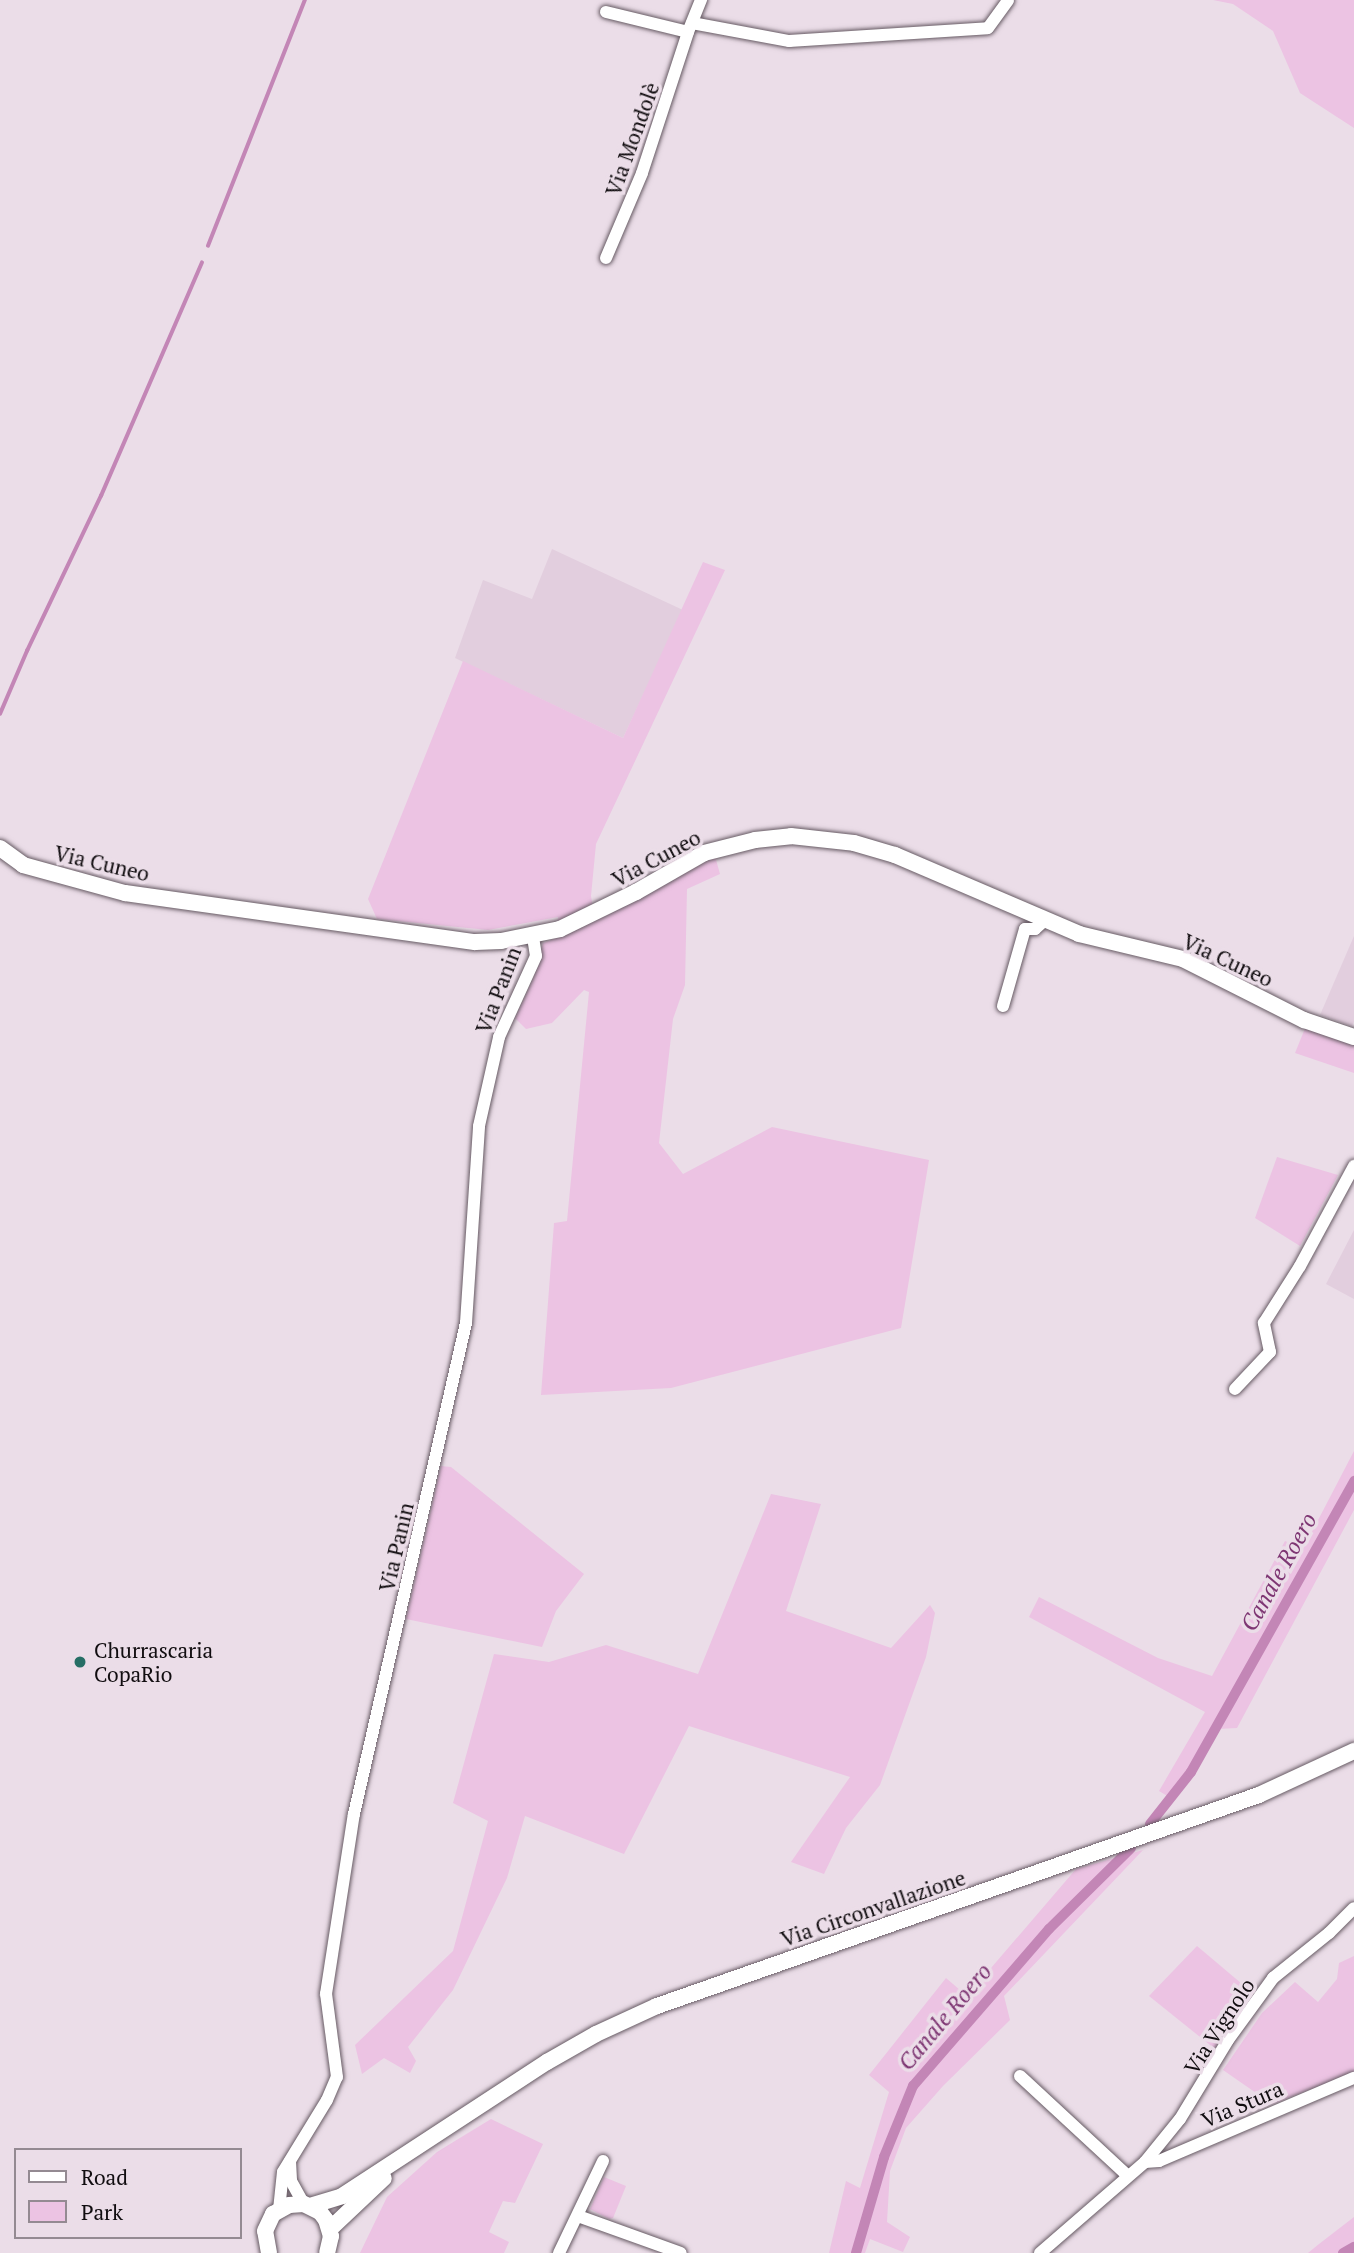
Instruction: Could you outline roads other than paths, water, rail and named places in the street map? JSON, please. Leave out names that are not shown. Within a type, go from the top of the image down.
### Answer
[{"type":"street","name":"Via Mondolè","points":[[606,258],[642,173],[701,0]]},
{"type":"street","points":[[606,12],[690,28],[789,41],[822,41],[988,28],[1008,0]]},
{"type":"street","name":"Via Cuneo","points":[[0,848],[23,865],[125,893],[447,939],[501,941],[560,929],[593,914],[704,853],[755,840],[790,836],[854,843],[1107,943],[1183,960],[1304,1020],[1354,1037]]},
{"type":"street","points":[[1003,1006],[1025,929],[1020,921],[1020,909]]},
{"type":"street","points":[[1025,929],[1035,929],[1045,920]]},
{"type":"street","name":"Via Panin","points":[[279,2210],[283,2172],[337,2077],[326,1994],[352,1826],[466,1323],[478,1126],[499,1037],[536,956],[533,936]]},
{"type":"street","points":[[1235,1389],[1270,1352],[1264,1323],[1300,1266],[1354,1166]]},
{"type":"street","name":"Via Circonvallazione","points":[[279,2210],[289,2205],[307,2205],[342,2196],[547,2062],[596,2034],[657,2006],[1259,1795],[1354,1751]]},
{"type":"street","name":"Via Vignolo","points":[[1040,2253],[1145,2162],[1180,2119],[1242,2019],[1273,1978],[1329,1933],[1354,1908]]},
{"type":"street","points":[[1020,2076],[1128,2176]]},
{"type":"street","name":"Via Stura","points":[[1145,2162],[1158,2161],[1354,2078]]},
{"type":"street","name":"Via Circonvallazione","points":[[330,2245],[425,2143]]},
{"type":"street","points":[[290,2161],[291,2181],[307,2205],[320,2212],[330,2245]]},
{"type":"street","points":[[559,2253],[603,2161]]},
{"type":"street","points":[[269,2253],[265,2231],[269,2220],[279,2210]]},
{"type":"street","points":[[578,2216],[660,2249],[681,2253]]},
{"type":"waterway","points":[[208,246],[305,0]]},
{"type":"waterway","points":[[0,714],[101,496],[202,263]]},
{"type":"waterway","name":"Canale Roero","points":[[1150,1824],[1191,1772],[1354,1481]]},
{"type":"waterway","name":"Canale Roero","points":[[856,2253],[884,2157],[913,2086],[1049,1929],[1131,1848]]},
{"type":"waterway","points":[[1343,2253],[1354,2247]]},
{"type":"place","name":"Churrascaria CopaRio","points":[[80,1662]]}]
